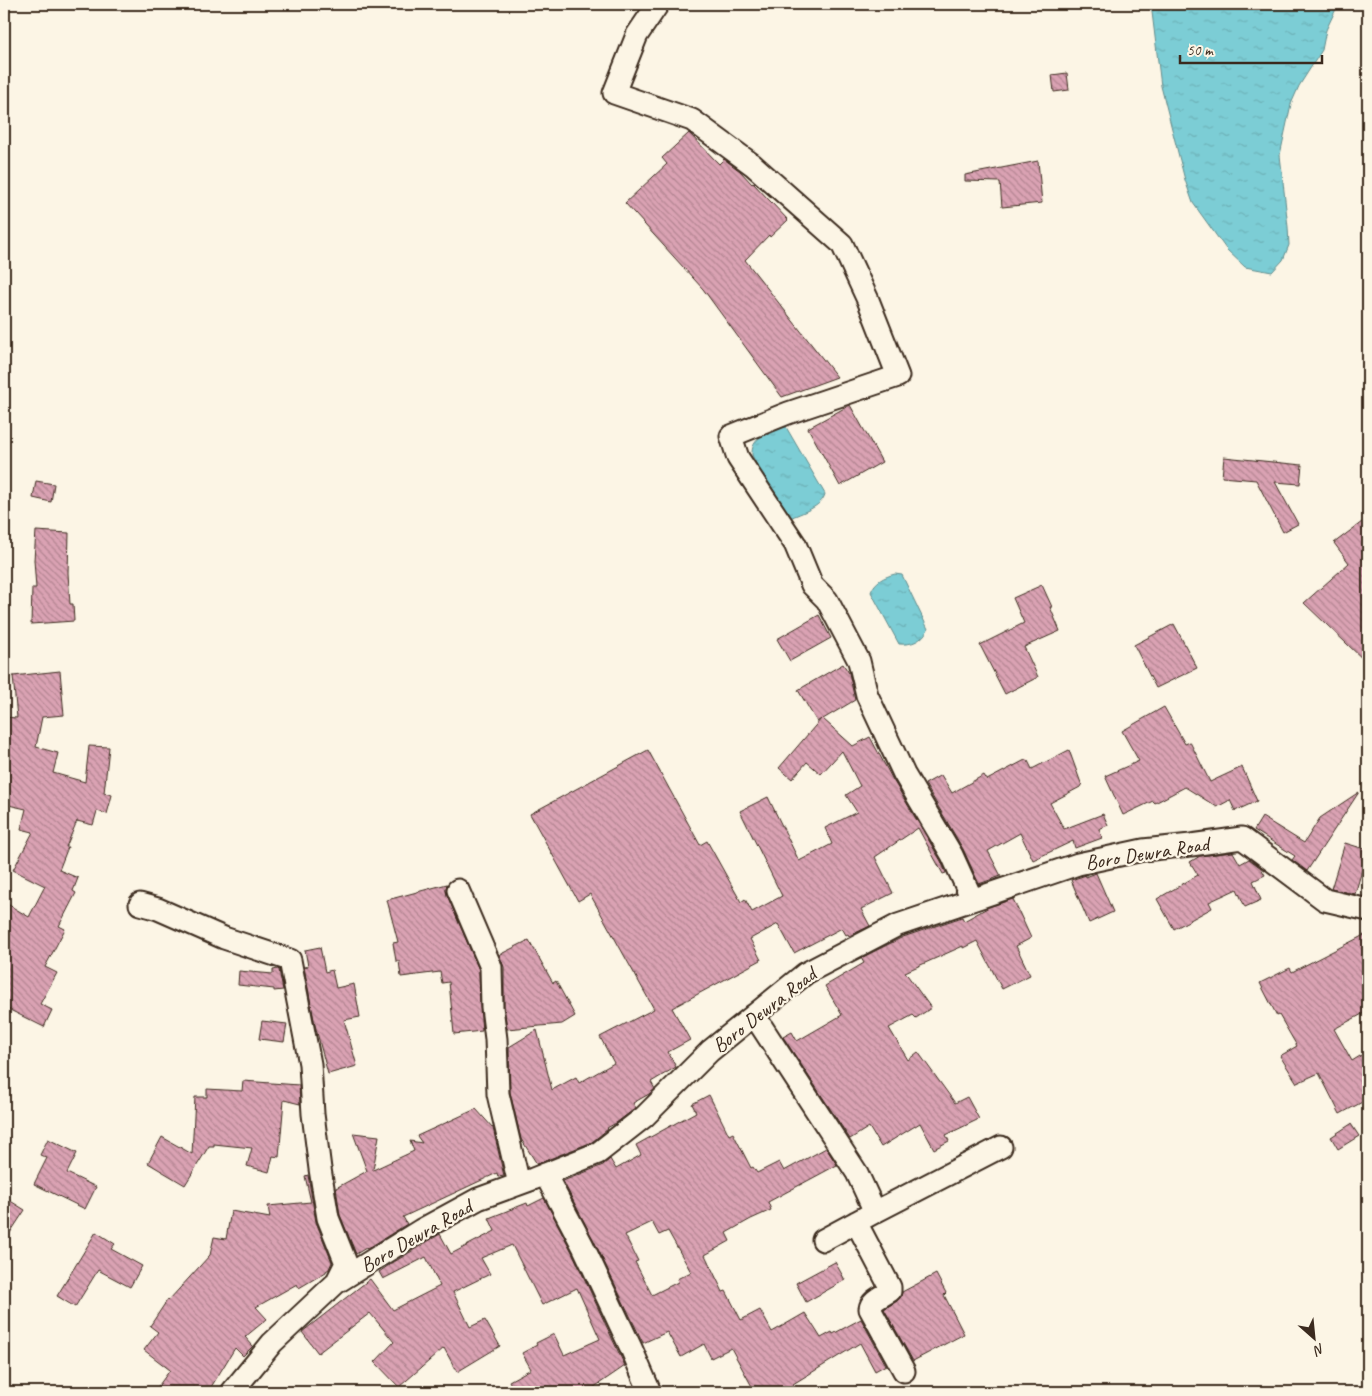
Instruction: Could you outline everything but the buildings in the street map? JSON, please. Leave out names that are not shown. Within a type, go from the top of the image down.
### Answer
[{"type":"street","points":[[658,4],[637,35],[614,94],[692,120],[753,166],[842,244],[868,300],[898,376],[788,413],[731,436],[738,458],[795,544],[812,586],[827,600],[859,661],[868,695],[904,774],[952,855],[972,899]]},
{"type":"street","name":"Boro Dewra Road","points":[[232,1392],[272,1343],[336,1283],[422,1230],[478,1199],[598,1153],[644,1117],[710,1051],[806,974],[898,925],[1078,864],[1143,850],[1242,838],[1326,900],[1368,910]]},
{"type":"street","points":[[458,890],[492,967],[492,1007],[496,1039],[498,1094],[519,1184]]},
{"type":"street","points":[[140,904],[158,909],[224,938],[290,960],[310,1064],[314,1123],[328,1218],[346,1263],[336,1283]]},
{"type":"street","points":[[754,1015],[857,1173],[875,1212]]},
{"type":"street","points":[[823,1240],[1001,1147]]},
{"type":"street","points":[[545,1174],[583,1246],[650,1392]]},
{"type":"street","points":[[856,1222],[890,1286],[890,1291],[873,1302],[870,1309],[904,1371]]},
{"type":"water","points":[[1151,4],[1336,4],[1336,9],[1326,30],[1322,50],[1299,86],[1291,104],[1280,155],[1289,245],[1283,260],[1272,272],[1245,267],[1226,249],[1193,203],[1185,180],[1161,86]]},
{"type":"water","points":[[780,427],[786,427],[825,494],[816,506],[790,518],[774,502],[752,455],[752,449],[757,440]]},
{"type":"water","points":[[895,574],[902,575],[928,629],[923,637],[908,644],[899,644],[871,592],[880,580]]},
{"type":"waterway","points":[[622,4],[626,7]]}]
